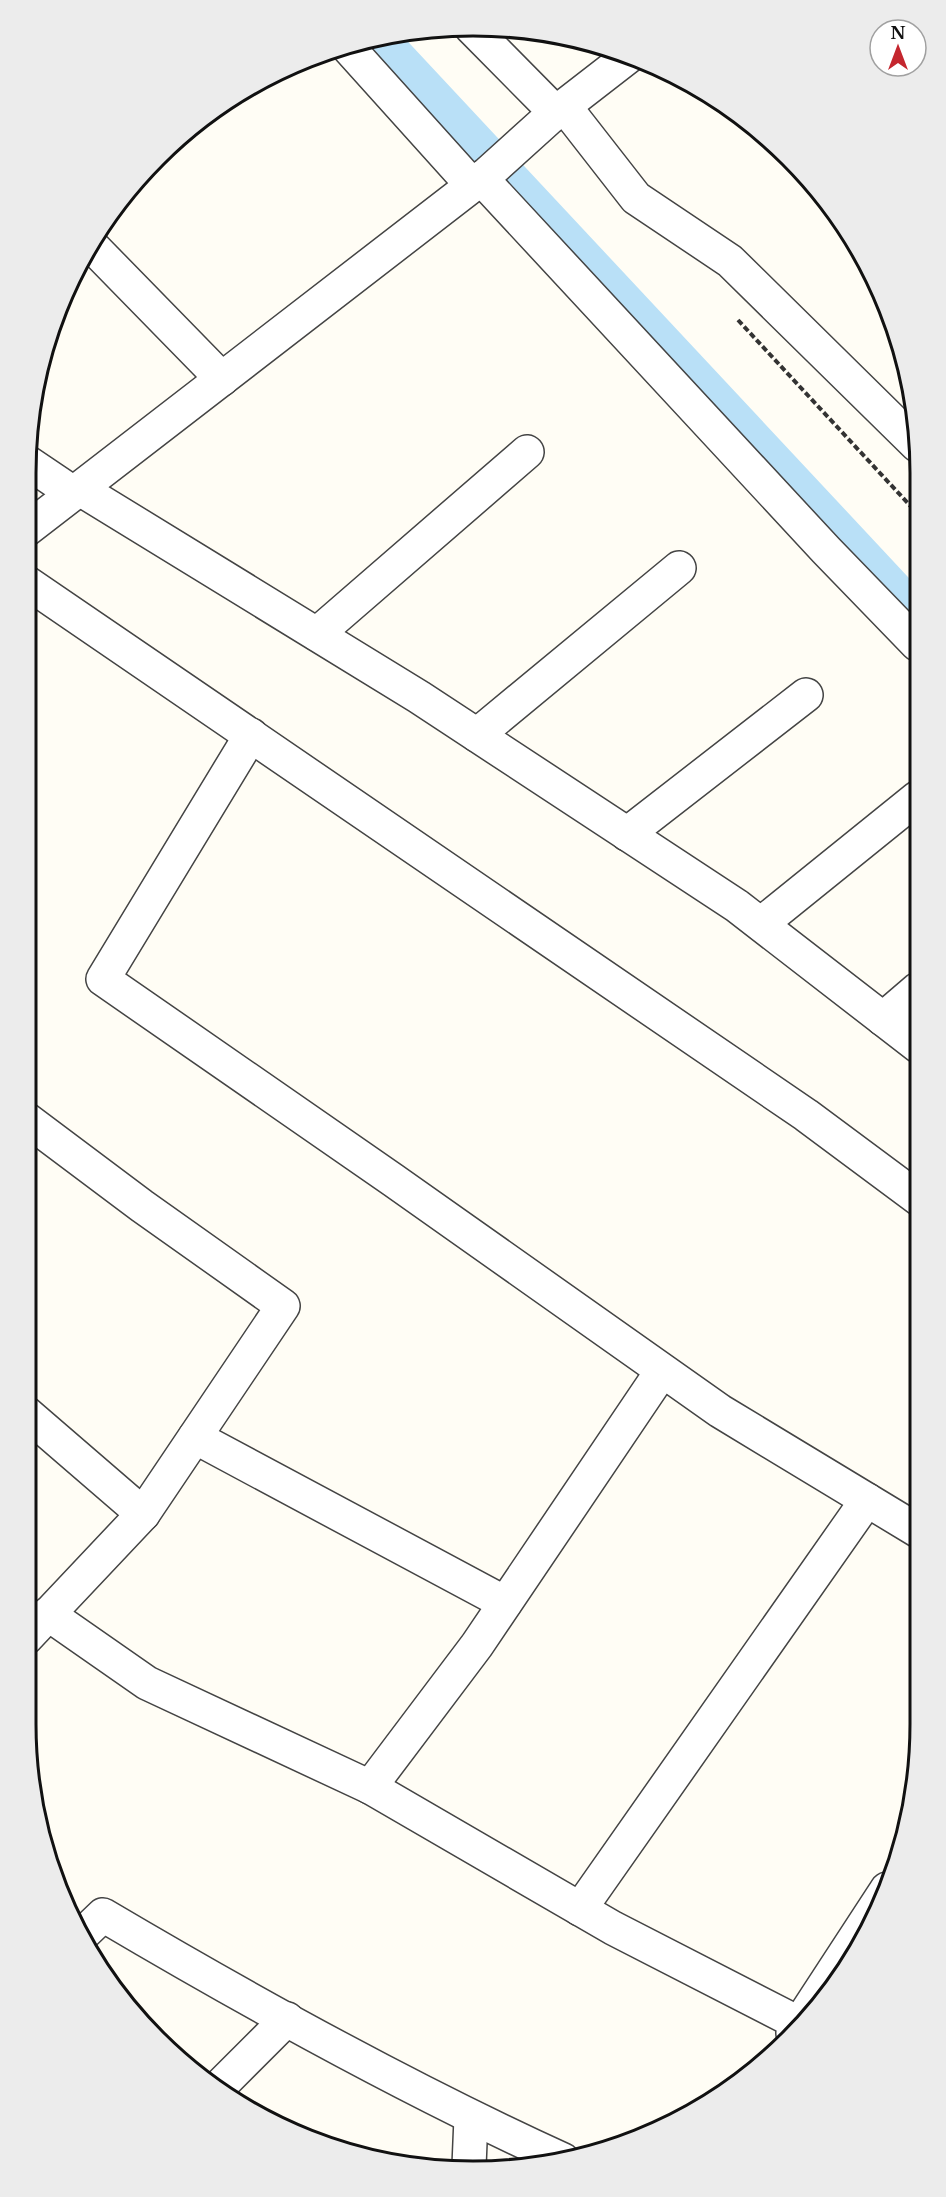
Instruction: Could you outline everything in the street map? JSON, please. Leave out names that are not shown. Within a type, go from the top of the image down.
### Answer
[{"type":"street","points":[[480,36],[557,113],[636,198],[730,261],[908,436]]},
{"type":"street","points":[[354,53],[480,179],[826,550],[910,637]]},
{"type":"street","points":[[36,522],[480,179],[621,62]]},
{"type":"street","points":[[97,251],[222,379]]},
{"type":"street","points":[[317,634],[527,452]]},
{"type":"street","points":[[36,467],[317,634],[477,735],[737,906],[910,1040]]},
{"type":"street","points":[[477,735],[679,568]]},
{"type":"street","points":[[36,589],[806,1115],[910,1192]]},
{"type":"street","points":[[627,834],[806,695]]},
{"type":"street","points":[[251,735],[103,979],[720,1411],[910,1526]]},
{"type":"street","points":[[761,924],[910,804]]},
{"type":"street","points":[[883,1019],[910,996]]},
{"type":"street","points":[[36,1126],[142,1206],[283,1306],[143,1514],[36,1627]]},
{"type":"street","points":[[370,1787],[477,1645],[662,1371]]},
{"type":"street","points":[[36,1422],[143,1514]]},
{"type":"street","points":[[195,1437],[505,1603]]},
{"type":"street","points":[[580,1909],[867,1500]]},
{"type":"street","points":[[48,1614],[147,1683],[370,1787],[613,1928],[791,2023]]},
{"type":"street","points":[[88,1929],[103,1915],[206,1976],[471,2118],[550,2154]]},
{"type":"street","points":[[224,2082],[287,2019]]},
{"type":"street","points":[[469,2161],[471,2118]]},
{"type":"path","points":[[734,316],[910,505]]},
{"type":"waterway","points":[[386,44],[910,606]]}]
